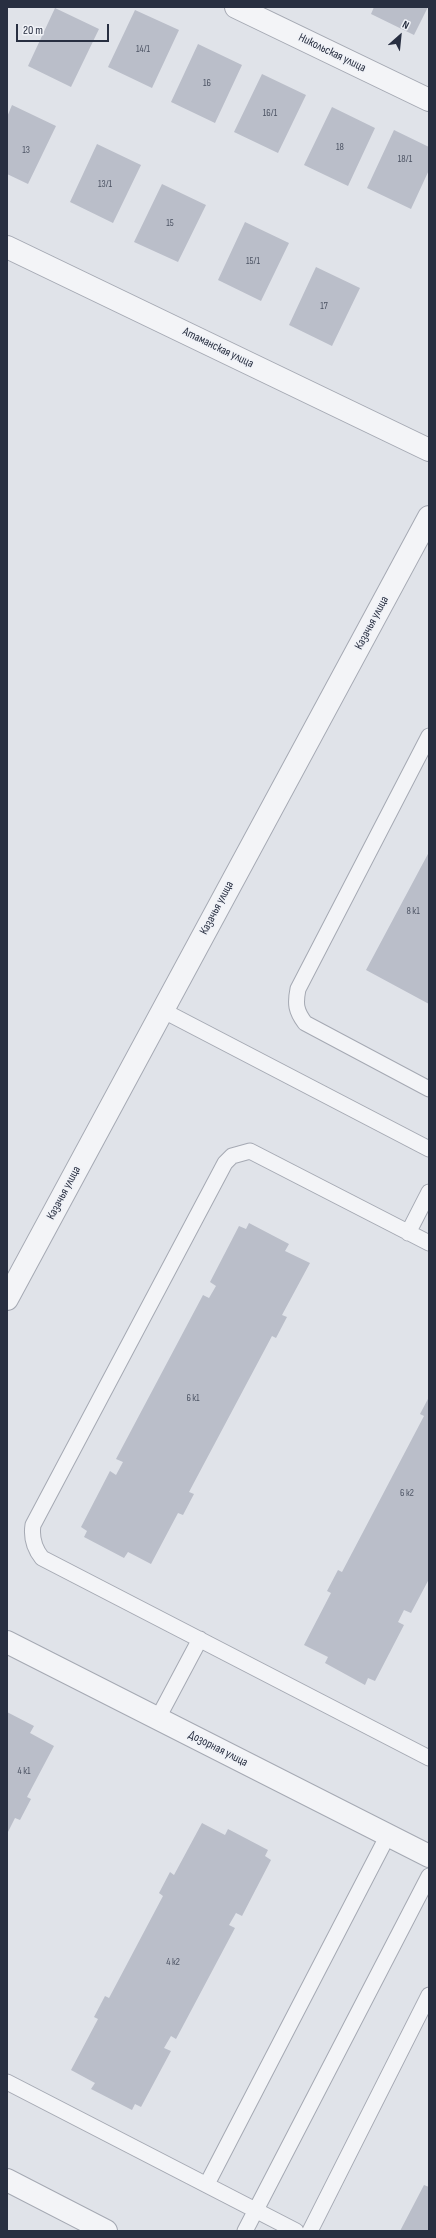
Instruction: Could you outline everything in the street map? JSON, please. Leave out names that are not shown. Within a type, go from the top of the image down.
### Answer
[{"type":"street","name":"Никольская улица","points":[[236,7],[429,100]]},
{"type":"street","name":"Атаманская улица","points":[[7,247],[429,450]]},
{"type":"street","name":"Казачья улица","points":[[7,1299],[429,517]]},
{"type":"street","name":"Дозорная улица","points":[[7,1642],[429,1856]]},
{"type":"street","points":[[7,2180],[106,2231]]},
{"type":"lane","points":[[429,736],[298,989],[295,1002],[298,1013],[305,1023],[429,1089]]},
{"type":"lane","points":[[162,1010],[429,1149]]},
{"type":"lane","points":[[428,1755],[42,1558],[34,1544],[33,1525],[225,1163],[232,1156],[250,1151],[429,1244]]},
{"type":"lane","points":[[408,1233],[429,1192]]},
{"type":"lane","points":[[158,1718],[200,1639]]},
{"type":"lane","points":[[207,2184],[388,1835]]},
{"type":"lane","points":[[245,2231],[429,1876]]},
{"type":"lane","points":[[310,2231],[429,1995]]},
{"type":"lane","points":[[7,2082],[296,2231]]},
{"type":"building","points":[[374,7],[428,7],[414,35],[371,14]]},
{"type":"building","points":[[55,8],[99,29],[71,87],[28,66]]},
{"type":"building","points":[[135,10],[179,30],[152,88],[108,67]]},
{"type":"building","points":[[198,44],[242,65],[215,123],[171,102]]},
{"type":"building","points":[[262,74],[306,95],[278,153],[234,132]]},
{"type":"building","points":[[12,105],[56,126],[28,184],[7,174],[7,117]]},
{"type":"building","points":[[332,107],[375,128],[348,186],[304,165]]},
{"type":"building","points":[[394,130],[429,147],[429,170],[411,209],[367,188]]},
{"type":"building","points":[[97,144],[141,165],[113,223],[70,202]]},
{"type":"building","points":[[162,184],[206,205],[178,262],[134,242]]},
{"type":"building","points":[[245,222],[289,243],[261,301],[218,280]]},
{"type":"building","points":[[316,267],[360,288],[332,346],[289,325]]},
{"type":"building","points":[[429,852],[429,1004],[366,970]]},
{"type":"building","points":[[249,1223],[289,1244],[285,1251],[310,1263],[282,1315],[287,1317],[276,1338],[272,1336],[189,1492],[194,1494],[183,1515],[178,1513],[151,1564],[128,1552],[124,1558],[84,1537],[87,1531],[81,1527],[110,1471],[116,1475],[123,1462],[116,1459],[203,1295],[209,1298],[216,1286],[210,1282],[239,1226],[246,1229]]},
{"type":"building","points":[[429,1397],[429,1579],[411,1613],[404,1610],[398,1622],[404,1625],[375,1681],[368,1678],[365,1685],[325,1663],[328,1657],[304,1645],[331,1593],[327,1591],[338,1570],[342,1572],[424,1416],[420,1414]]},
{"type":"building","points":[[7,1712],[34,1726],[30,1733],[54,1746],[27,1797],[31,1799],[20,1820],[15,1818],[7,1834]]},
{"type":"building","points":[[202,1823],[225,1835],[228,1829],[268,1850],[265,1856],[271,1860],[242,1916],[236,1913],[229,1925],[235,1928],[176,2039],[171,2036],[164,2048],[171,2051],[141,2107],[135,2104],[132,2110],[91,2089],[95,2083],[71,2070],[98,2019],[94,2017],[105,1996],[109,1998],[163,1896],[159,1893],[170,1872],[174,1875]]},
{"type":"building","points":[[424,2185],[429,2187],[429,2231],[400,2231]]}]
